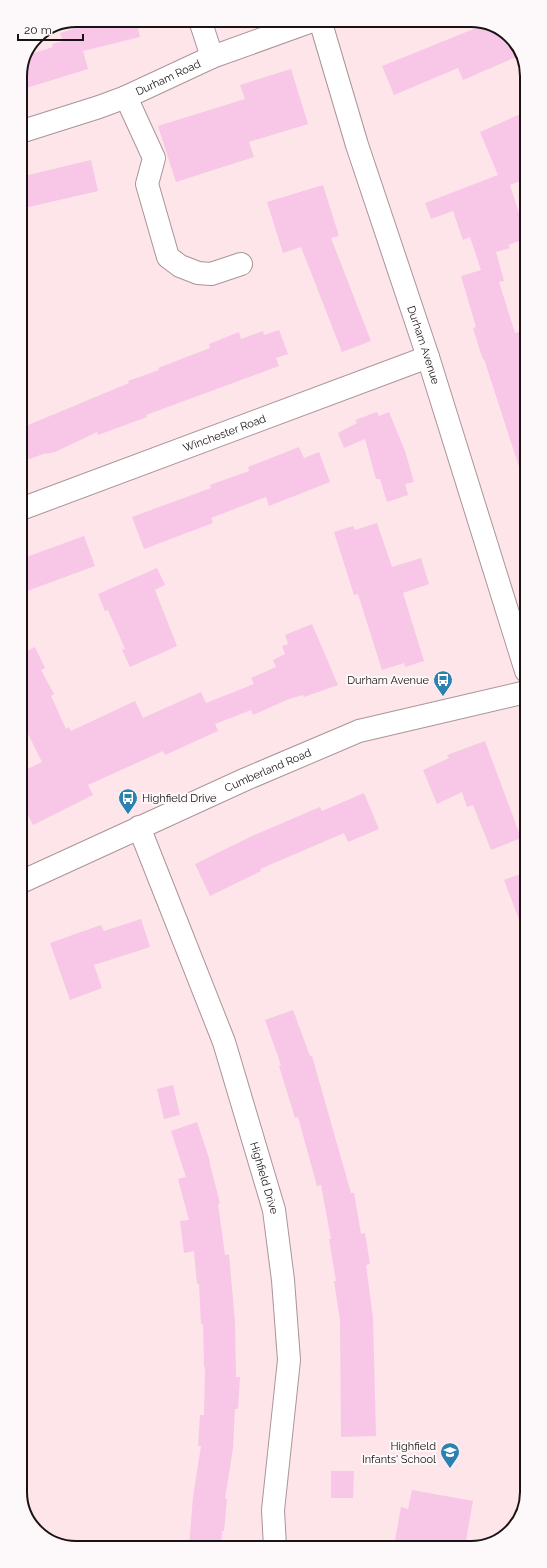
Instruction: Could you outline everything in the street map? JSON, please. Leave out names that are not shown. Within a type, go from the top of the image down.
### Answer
[{"type":"street","points":[[202,27],[212,57]]},
{"type":"street","name":"Durham Road","points":[[27,130],[126,97],[212,57],[295,27]]},
{"type":"street","name":"Durham Avenue","points":[[322,27],[357,145],[428,357],[520,652]]},
{"type":"street","points":[[126,97],[154,158],[146,184],[168,257],[180,266],[198,274],[211,274],[241,264]]},
{"type":"street","name":"Winchester Road","points":[[27,507],[428,357]]},
{"type":"street","name":"Cumberland Road","points":[[27,879],[246,779],[359,731],[520,693]]},
{"type":"street","name":"Highfield Drive","points":[[139,827],[224,1042],[274,1210],[283,1280],[289,1360],[273,1510],[275,1541]]},
{"type":"building","points":[[79,27],[138,27],[140,37],[83,51],[88,69],[27,88],[28,67],[33,53],[53,47],[52,44],[63,41],[60,33]]},
{"type":"building","points":[[477,28],[487,30],[501,37],[512,49],[516,57],[463,80],[458,68],[394,95],[382,66]]},
{"type":"building","points":[[291,69],[308,124],[249,142],[254,157],[176,182],[158,126],[245,99],[240,85]]},
{"type":"building","points":[[520,114],[520,181],[510,185],[520,216],[520,241],[508,245],[510,248],[496,252],[504,281],[499,282],[515,333],[519,332],[520,336],[520,470],[484,359],[480,351],[473,328],[476,327],[461,276],[481,270],[470,237],[463,240],[453,211],[431,219],[425,203],[498,175],[480,132]]},
{"type":"building","points":[[91,160],[98,191],[27,207],[27,175]]},
{"type":"building","points":[[323,185],[339,236],[331,238],[371,341],[342,352],[301,247],[283,253],[267,202]]},
{"type":"building","points":[[279,330],[288,354],[276,358],[279,366],[146,415],[147,417],[98,435],[97,432],[55,452],[46,453],[27,460],[27,426],[129,383],[128,381],[159,370],[158,368],[210,348],[209,344],[239,332],[241,339],[263,331],[264,335]]},
{"type":"building","points":[[377,412],[379,416],[389,412],[405,451],[414,482],[405,484],[408,495],[387,502],[380,479],[376,479],[365,439],[344,448],[338,433],[357,423],[355,420]]},
{"type":"building","points":[[299,447],[304,458],[319,452],[330,482],[269,506],[266,497],[211,518],[213,523],[144,549],[132,517],[211,488],[210,485],[249,471],[248,467]]},
{"type":"building","points":[[377,523],[392,567],[421,558],[429,584],[403,593],[424,661],[405,667],[404,663],[382,670],[358,594],[354,595],[334,532],[353,526],[355,530]]},
{"type":"building","points":[[84,536],[95,566],[27,591],[27,557]]},
{"type":"building","points":[[157,568],[165,585],[155,590],[177,646],[130,667],[122,650],[125,649],[108,610],[105,611],[98,594]]},
{"type":"building","points":[[312,624],[338,685],[304,697],[303,695],[289,699],[253,715],[251,710],[215,724],[218,731],[165,755],[163,751],[88,785],[93,795],[33,825],[27,813],[27,769],[42,762],[27,732],[27,651],[35,647],[45,668],[41,670],[54,694],[51,696],[66,729],[69,727],[71,731],[135,701],[143,718],[201,692],[206,703],[254,684],[251,678],[276,667],[273,660],[285,654],[282,646],[288,644],[285,635]]},
{"type":"building","points":[[485,741],[520,838],[491,850],[473,805],[467,807],[462,792],[437,804],[423,770],[449,758],[447,755]]},
{"type":"building","points":[[364,793],[379,829],[348,842],[344,833],[260,869],[261,871],[210,896],[195,864],[250,837],[320,807],[322,811]]},
{"type":"building","points":[[520,874],[520,922],[504,880]]},
{"type":"building","points":[[141,919],[150,947],[94,965],[102,988],[70,1000],[50,943],[101,925],[104,931]]},
{"type":"building","points":[[293,1010],[310,1056],[312,1056],[351,1193],[354,1193],[361,1234],[365,1233],[370,1264],[366,1265],[373,1318],[376,1436],[341,1437],[340,1320],[334,1281],[336,1281],[329,1239],[331,1239],[321,1185],[317,1186],[298,1117],[295,1118],[279,1066],[281,1065],[265,1020]]},
{"type":"building","points":[[173,1085],[180,1115],[164,1119],[157,1089]]},
{"type":"building","points":[[197,1122],[210,1161],[220,1203],[218,1204],[225,1255],[229,1254],[235,1322],[236,1377],[240,1377],[238,1409],[235,1409],[233,1448],[225,1499],[227,1499],[224,1531],[222,1531],[221,1541],[189,1541],[193,1497],[201,1446],[198,1446],[200,1415],[204,1415],[205,1367],[203,1324],[201,1324],[199,1284],[197,1284],[194,1251],[184,1253],[180,1221],[189,1220],[178,1179],[186,1177],[171,1131]]},
{"type":"building","points":[[331,1471],[354,1471],[353,1498],[331,1498]]},
{"type":"building","points":[[412,1490],[473,1501],[466,1541],[395,1541],[401,1507],[408,1509]]},
{"type":"place","name":"Durham Avenue","points":[[443,697]]},
{"type":"place","name":"Highfield Drive","points":[[128,815]]},
{"type":"place","name":"Highfield Infants' School","points":[[450,1469]]}]
